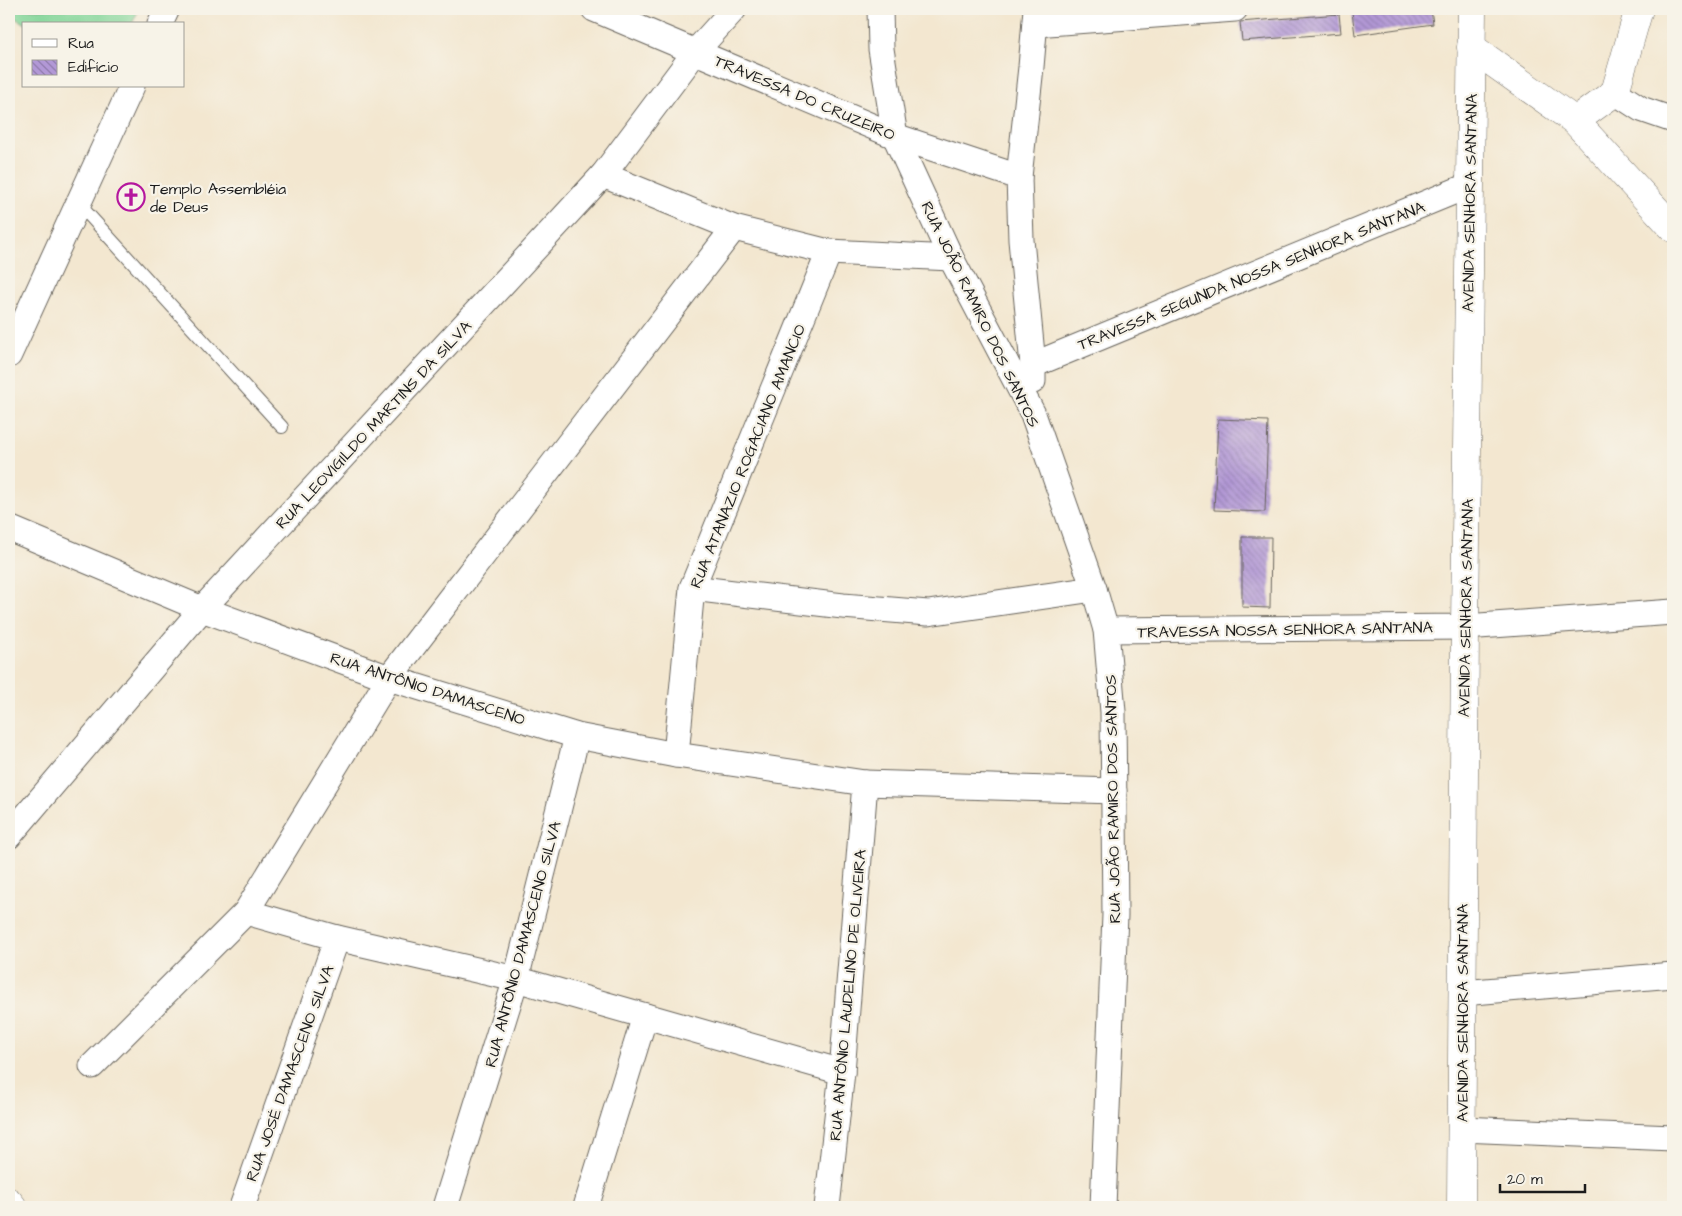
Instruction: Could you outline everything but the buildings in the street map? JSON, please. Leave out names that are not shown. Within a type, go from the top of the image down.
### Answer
[{"type":"street","points":[[161,22],[167,9]]},
{"type":"street","name":"TRAVESSA DO CRUZEIRO","points":[[594,9],[895,136],[1019,178]]},
{"type":"street","name":"RUA LEOVIGILDO MARTINS DA SILVA","points":[[9,836],[202,609],[603,175],[696,51],[734,9]]},
{"type":"street","name":"RUA JOÃO RAMIRO DOS SANTOS","points":[[880,9],[881,49],[895,136],[951,258],[1033,414],[1094,589],[1106,630],[1113,712],[1115,915],[1103,1207]]},
{"type":"street","points":[[1033,414],[1033,365],[1021,240],[1019,178],[1035,16],[1228,9]]},
{"type":"street","name":"AVENIDA SENHORA SANTANA","points":[[1461,1207],[1472,9]]},
{"type":"street","points":[[1575,121],[1615,92],[1639,9]]},
{"type":"street","points":[[1471,47],[1575,121],[1673,228]]},
{"type":"street","points":[[9,355],[131,88]]},
{"type":"street","points":[[1615,92],[1641,109],[1673,120]]},
{"type":"street","points":[[603,175],[734,228],[829,252],[951,258]]},
{"type":"street","name":"TRAVESSA SEGUNDA NOSSA SENHORA SANTANA","points":[[1033,365],[1470,185]]},
{"type":"street","points":[[92,1066],[246,912],[389,678],[734,228]]},
{"type":"street","name":"RUA ATANAZIO ROGACIANO AMANCIO","points":[[676,755],[692,588],[829,252]]},
{"type":"street","name":"RUA ANTÔNIO DAMASCENO","points":[[9,528],[202,609],[389,678],[576,736],[676,755],[864,783],[1114,791]]},
{"type":"street","points":[[692,588],[844,606],[928,613],[1094,589]]},
{"type":"street","name":"TRAVESSA NOSSA SENHORA SANTANA","points":[[1106,630],[1465,627],[1673,612]]},
{"type":"street","name":"RUA ANTÔNIO DAMASCENO SILVA","points":[[445,1207],[516,979],[576,736]]},
{"type":"street","name":"RUA ANTÔNIO LAUDELINO DE OLIVEIRA","points":[[828,1207],[842,1072],[864,783]]},
{"type":"street","points":[[246,912],[337,938],[516,979],[842,1072]]},
{"type":"street","name":"RUA JOSÉ DAMASCENO SILVA","points":[[242,1207],[337,938]]},
{"type":"street","points":[[1462,993],[1673,975]]},
{"type":"street","points":[[586,1207],[645,1016]]},
{"type":"street","points":[[1461,1129],[1673,1138]]},
{"type":"street","points":[[9,1202],[13,1207]]},
{"type":"lane","points":[[78,203],[282,427]]},
{"type":"green space","points":[[9,9],[139,9],[133,22],[22,22],[9,15]]},
{"type":"place","name":"Templo Assembléia de Deus","points":[[131,197]]}]
